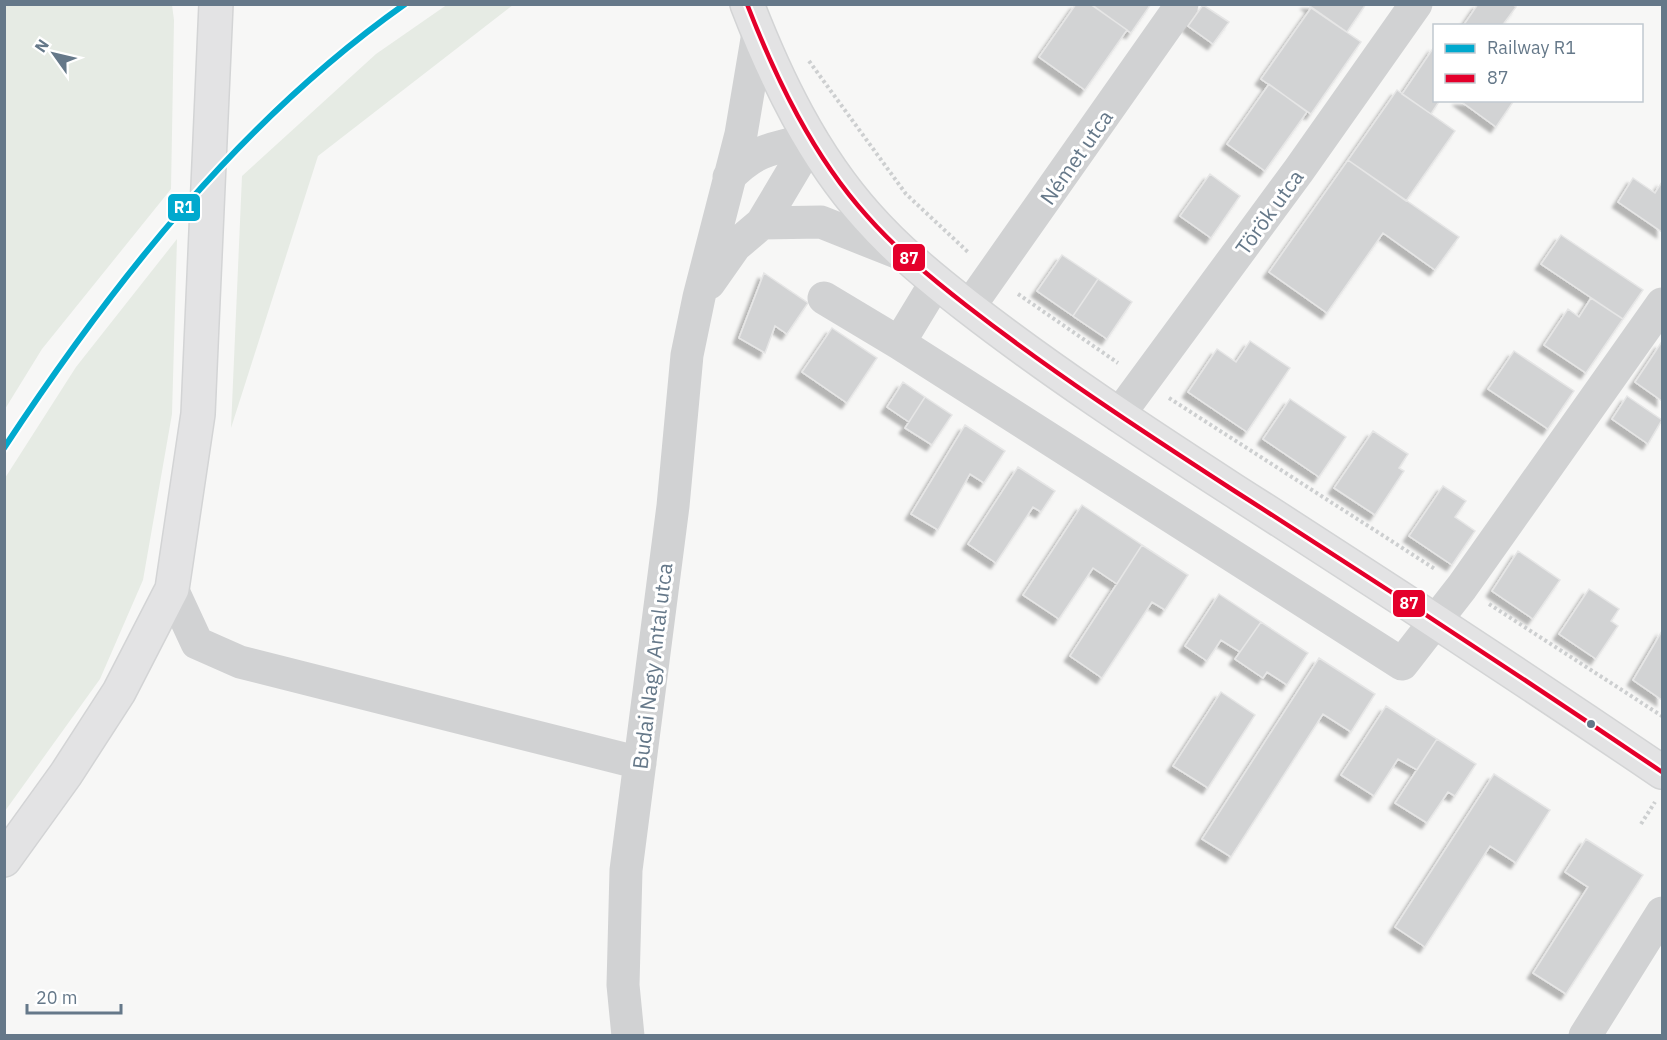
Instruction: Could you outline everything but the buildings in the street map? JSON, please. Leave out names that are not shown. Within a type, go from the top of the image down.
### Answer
[{"type":"main road","points":[[4,860],[66,774],[119,692],[172,589],[198,414],[216,4]]},
{"type":"main road","points":[[753,19],[812,139],[839,184],[904,255],[1002,334],[1118,416],[1437,621],[1660,785]]},
{"type":"street","name":"Német utca","points":[[969,307],[993,276],[1182,4]]},
{"type":"street","name":"Török utca","points":[[1118,416],[1292,180],[1416,4]]},
{"type":"street","name":"Budai Nagy Antal utca","points":[[628,1035],[623,985],[626,870],[673,506],[687,355],[699,297],[741,134],[753,19]]},
{"type":"street","points":[[729,177],[746,159],[760,152],[812,139]]},
{"type":"street","name":"Budai Nagy Antal utca","points":[[699,297],[735,246],[762,224],[812,139]]},
{"type":"street","points":[[762,224],[821,222],[904,255]]},
{"type":"street","points":[[899,343],[936,282]]},
{"type":"street","points":[[824,298],[899,343],[1402,664],[1437,621],[1662,303]]},
{"type":"street","points":[[172,589],[197,644],[240,662],[640,763]]},
{"type":"street","points":[[1585,1035],[1662,913]]},
{"type":"path","points":[[802,51],[906,194],[993,276],[1144,382],[1662,716]]},
{"type":"path","points":[[1641,824],[1660,785]]},
{"type":"shaded area","points":[[5,4],[172,5],[174,20],[171,189],[42,349],[5,409]]},
{"type":"shaded area","points":[[448,4],[513,5],[318,156],[231,428],[242,176],[376,54]]},
{"type":"shaded area","points":[[177,239],[172,414],[143,580],[100,679],[5,811],[5,478],[76,367]]},
{"type":"rail line","name":"R1","points":[[4,448],[90,324],[184,207],[235,151],[289,99],[345,50],[405,4]]},
{"type":"transit line","name":"87","points":[[747,4],[783,88],[830,168],[867,216],[927,274],[999,330],[1098,401],[1662,772]]}]
